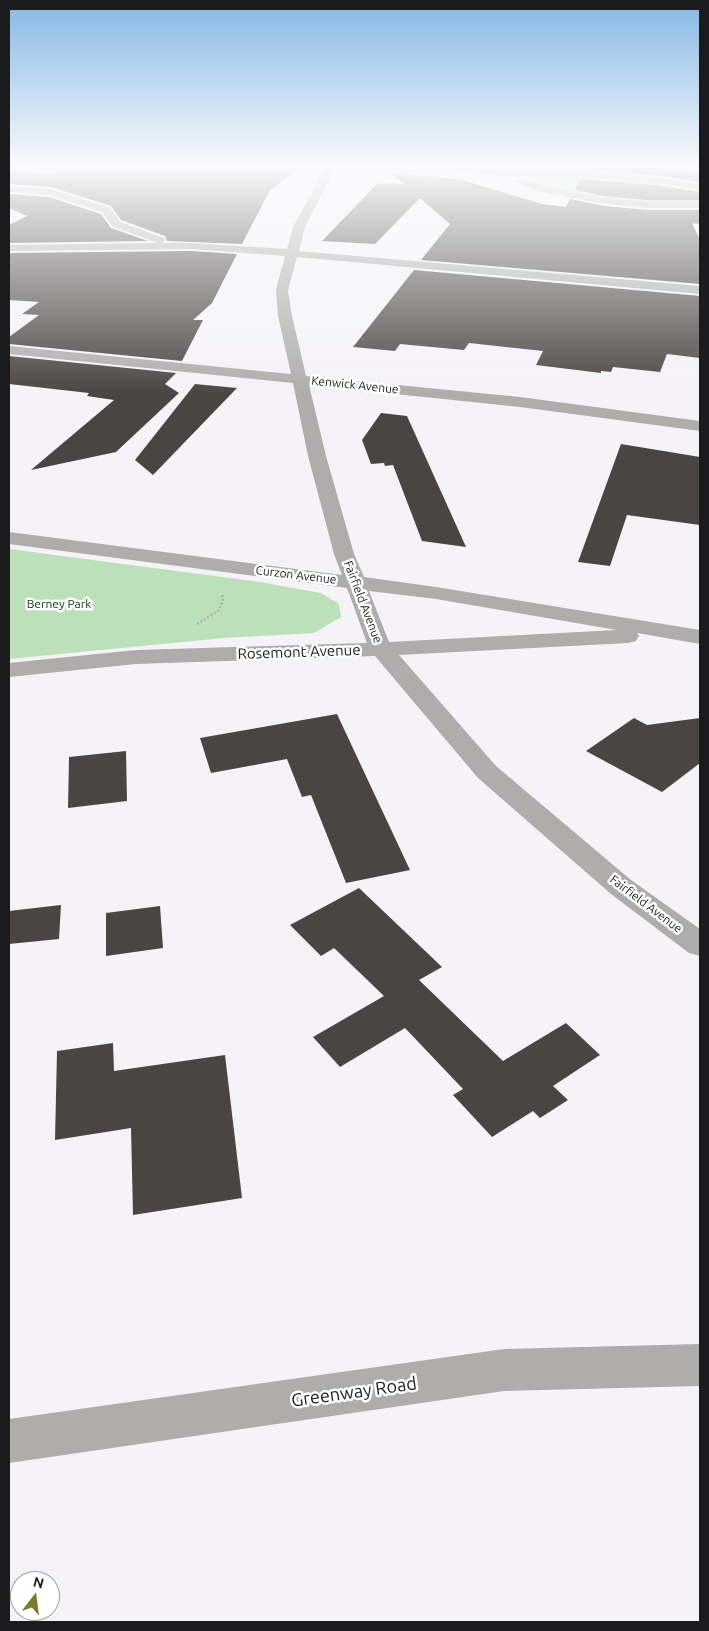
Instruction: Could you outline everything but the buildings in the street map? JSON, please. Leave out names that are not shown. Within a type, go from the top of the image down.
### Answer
[{"type":"street","points":[[9,248],[43,242]]},
{"type":"street","points":[[175,242],[191,246]]},
{"type":"street","name":"Fairfield Avenue","points":[[296,242],[282,290],[285,316],[317,456],[344,554],[381,649],[487,772],[621,887],[700,945]]},
{"type":"street","points":[[9,248],[191,246],[486,269],[700,290]]},
{"type":"street","name":"Kenwick Avenue","points":[[9,350],[520,402],[700,426]]},
{"type":"street","name":"Curzon Avenue","points":[[9,538],[436,593],[690,635]]},
{"type":"street","name":"Rosemont Avenue","points":[[9,670],[136,657],[381,649],[690,635]]},
{"type":"street","name":"Greenway Road","points":[[9,1441],[504,1370],[700,1365]]},
{"type":"path","points":[[190,626],[200,624],[218,611],[223,601],[222,592],[217,590]]},
{"type":"green space","name":"Berney Park","points":[[9,549],[260,582],[321,593],[339,604],[341,617],[314,633],[224,638],[9,659]]}]
